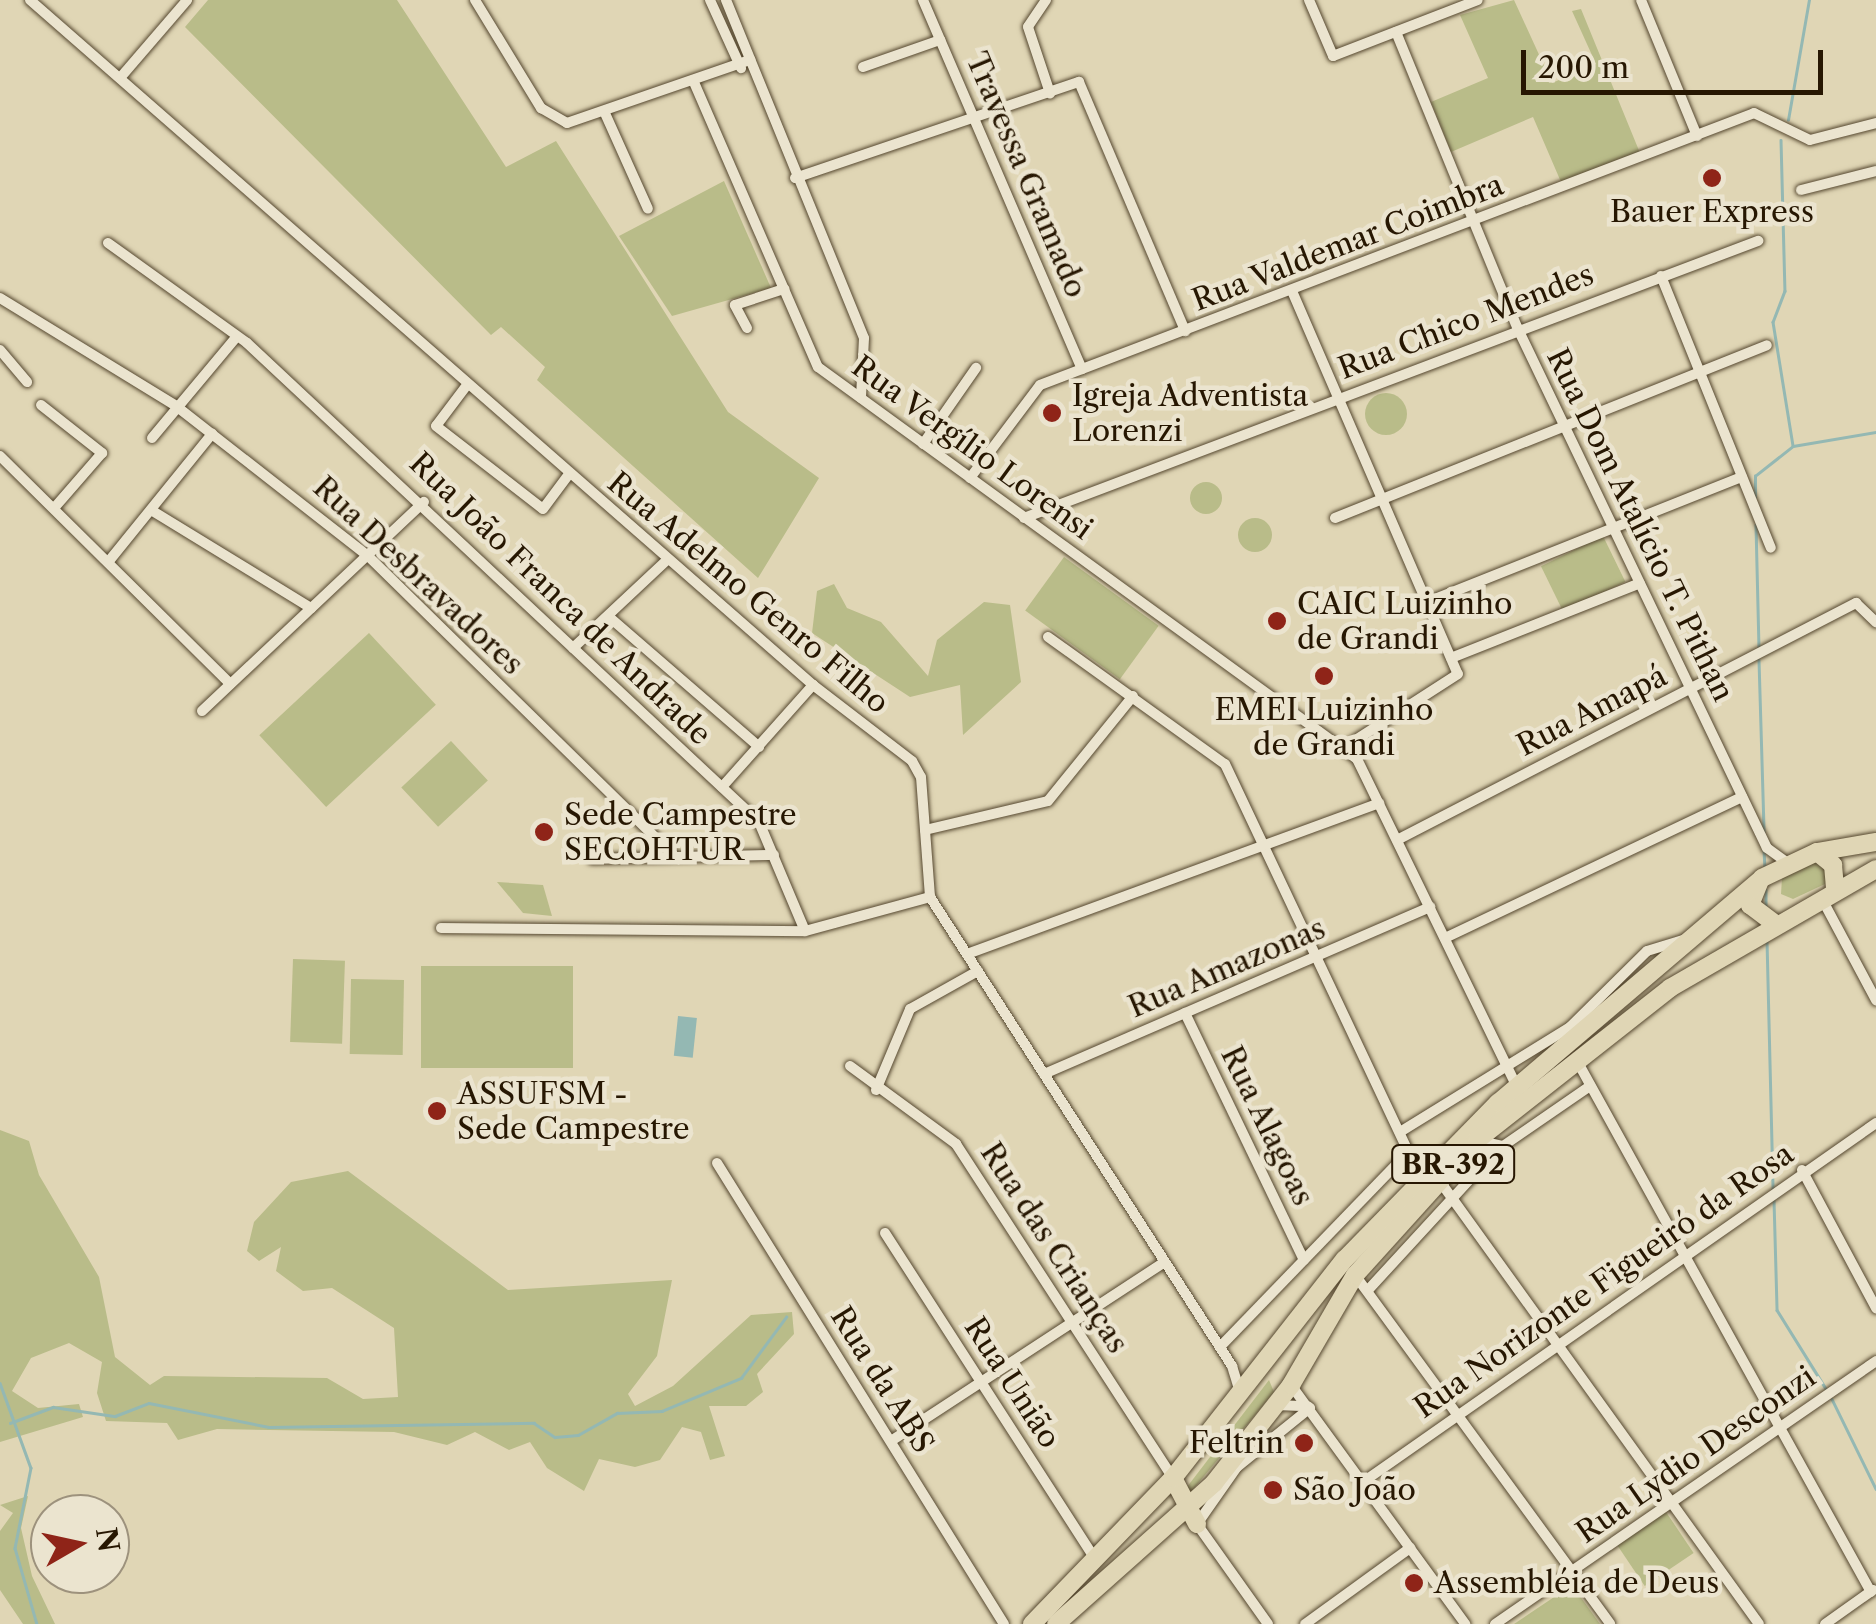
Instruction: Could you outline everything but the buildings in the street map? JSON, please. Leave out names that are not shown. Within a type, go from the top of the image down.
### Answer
[{"type":"highway","name":"BR-392","points":[[1056,1624],[1169,1522],[1258,1368],[1517,1087],[1701,935],[1762,878],[1818,852],[1876,842]]},
{"type":"highway","points":[[1818,852],[1833,865],[1828,894]]},
{"type":"highway","name":"BR-392","points":[[1032,1624],[1096,1561],[1183,1493],[1275,1406],[1355,1275],[1429,1179],[1575,1058],[1774,923],[1876,870]]},
{"type":"highway","points":[[1762,878],[1750,905],[1774,923]]},
{"type":"highway","points":[[1258,1368],[1291,1384]]},
{"type":"street","name":"Rua Adelmo Genro Filho","points":[[30,0],[466,386],[814,685],[912,761],[925,830],[930,897],[1232,1366],[1238,1398]]},
{"type":"street","points":[[120,78],[187,0]]},
{"type":"street","points":[[495,0],[478,4],[554,120],[604,111],[750,60]]},
{"type":"street","points":[[710,0],[737,64],[753,79]]},
{"type":"street","points":[[726,0],[750,60],[753,79],[864,338],[860,398]]},
{"type":"street","name":"Travessa Gramado","points":[[924,0],[1082,369]]},
{"type":"street","points":[[1046,0],[1028,27],[1050,93]]},
{"type":"street","points":[[1309,0],[1333,56],[1478,0]]},
{"type":"street","points":[[1641,0],[1696,136]]},
{"type":"street","name":"Rua Dom Atalício T. Pithan","points":[[1396,32],[1518,327],[1767,848]]},
{"type":"street","points":[[863,67],[940,40]]},
{"type":"street","name":"Rua Vergílio Lorensi","points":[[693,80],[818,366],[1343,748]]},
{"type":"street","points":[[796,178],[974,123],[1079,82],[1185,331]]},
{"type":"street","points":[[604,111],[648,209]]},
{"type":"street","name":"Rua Valdemar Coimbra","points":[[970,478],[1040,385],[1754,113],[1810,140],[1876,123]]},
{"type":"street","points":[[1802,190],[1876,171]]},
{"type":"street","name":"Rua Chico Mendes","points":[[1024,518],[1518,327],[1758,241]]},
{"type":"street","name":"Rua João Franca de Andrade","points":[[108,243],[234,340],[424,502],[759,822],[805,931]]},
{"type":"street","points":[[1660,276],[1771,548]]},
{"type":"street","points":[[747,328],[738,302],[784,289]]},
{"type":"street","points":[[1292,291],[1331,399],[1458,674],[1343,748],[1379,803],[1517,1087]]},
{"type":"street","name":"Rua Desbravadores","points":[[0,298],[176,406],[367,556],[676,858]]},
{"type":"street","points":[[152,438],[234,340]]},
{"type":"street","points":[[1335,518],[1768,346]]},
{"type":"street","points":[[0,350],[27,382]]},
{"type":"street","points":[[923,444],[976,368]]},
{"type":"street","points":[[466,386],[436,426],[543,509],[569,474]]},
{"type":"street","points":[[41,405],[102,453],[55,507]]},
{"type":"street","points":[[108,561],[212,434]]},
{"type":"street","points":[[0,456],[230,684]]},
{"type":"street","points":[[1425,602],[1742,477]]},
{"type":"street","points":[[202,711],[424,502]]},
{"type":"street","points":[[151,510],[311,608]]},
{"type":"street","points":[[573,648],[668,560]]},
{"type":"street","points":[[1451,658],[1640,583]]},
{"type":"street","name":"Rua Amapá","points":[[1397,840],[1864,604],[1876,622]]},
{"type":"street","points":[[608,616],[759,747]]},
{"type":"street","points":[[1048,637],[1225,764],[1409,1151],[1429,1179],[1452,1199],[1759,1624]]},
{"type":"street","points":[[722,788],[814,685]]},
{"type":"street","points":[[925,830],[1048,802],[1134,696]]},
{"type":"street","points":[[1445,938],[1742,797]]},
{"type":"street","points":[[967,954],[1379,803]]},
{"type":"street","points":[[1762,878],[1767,848],[1789,864]]},
{"type":"street","points":[[592,860],[774,855]]},
{"type":"street","points":[[1828,894],[1876,1000]]},
{"type":"street","points":[[441,928],[805,931],[930,897]]},
{"type":"street","name":"Rua Amazonas","points":[[1044,1074],[1430,907]]},
{"type":"street","points":[[1400,1132],[1570,1026],[1658,945],[1701,935]]},
{"type":"street","points":[[1658,945],[1676,956]]},
{"type":"street","points":[[876,1090],[910,1009],[978,971]]},
{"type":"street","name":"Rua Alagoas","points":[[1185,1013],[1304,1260]]},
{"type":"street","points":[[1575,1058],[1873,1590],[1825,1624]]},
{"type":"street","name":"Rua das Crianças","points":[[850,1066],[876,1090],[956,1144],[1268,1624]]},
{"type":"street","points":[[1477,1140],[1503,1146],[1590,1086]]},
{"type":"street","name":"Rua Norizonte Figueiró da Rosa","points":[[1363,1482],[1802,1170],[1876,1123]]},
{"type":"street","points":[[1220,1347],[1409,1151]]},
{"type":"street","points":[[1369,1289],[1472,1177],[1460,1156]]},
{"type":"street","name":"Rua da ABS","points":[[717,1163],[1004,1624]]},
{"type":"street","points":[[1802,1170],[1876,1308]]},
{"type":"street","name":"Rua União","points":[[885,1233],[1096,1561]]},
{"type":"street","points":[[891,1441],[1165,1262]]},
{"type":"street","points":[[1355,1275],[1369,1289],[1610,1624]]},
{"type":"street","name":"Rua Lydio Desconzi","points":[[1495,1624],[1876,1361]]},
{"type":"street","points":[[1232,1366],[1258,1368]]},
{"type":"street","points":[[1291,1384],[1465,1624]]},
{"type":"street","points":[[1275,1406],[1309,1407]]},
{"type":"street","points":[[1183,1493],[1237,1467],[1309,1407]]},
{"type":"street","points":[[1305,1624],[1410,1548]]},
{"type":"green space","points":[[208,0],[397,0],[506,167],[556,141],[728,412],[819,478],[758,578],[537,380],[545,367],[501,327],[491,335],[185,27]]},
{"type":"green space","points":[[1514,0],[1552,83],[1596,64],[1572,11],[1581,9],[1640,153],[1561,182],[1533,117],[1451,152],[1431,102],[1488,78],[1460,15]]},
{"type":"green space","points":[[724,181],[771,288],[672,316],[619,236]]},
{"type":"green space","points":[[1386,393],[1401,399],[1407,414],[1401,429],[1386,435],[1371,429],[1365,414],[1371,399]]},
{"type":"green space","points":[[1206,482],[1218,486],[1222,498],[1218,510],[1206,514],[1194,510],[1190,498],[1194,486]]},
{"type":"green space","points":[[1255,518],[1267,523],[1272,535],[1267,547],[1255,552],[1243,547],[1238,535],[1243,523]]},
{"type":"green space","points":[[1603,536],[1625,582],[1563,612],[1541,566]]},
{"type":"green space","points":[[1064,557],[1159,626],[1120,679],[1025,610]]},
{"type":"green space","points":[[834,584],[847,608],[881,622],[928,676],[937,640],[984,602],[1010,605],[1021,682],[963,735],[960,685],[910,697],[812,633],[817,591]]},
{"type":"green space","points":[[369,633],[436,705],[326,807],[259,735]]},
{"type":"green space","points":[[451,741],[488,780],[438,827],[401,787]]},
{"type":"green space","points":[[1814,861],[1830,875],[1825,884],[1793,899],[1781,894],[1782,878]]},
{"type":"green space","points":[[497,882],[543,885],[552,916],[523,913]]},
{"type":"green space","points":[[293,959],[345,961],[342,1044],[290,1042]]},
{"type":"green space","points":[[421,966],[573,966],[573,1068],[421,1068]]},
{"type":"green space","points":[[351,979],[404,980],[403,1055],[350,1054]]},
{"type":"green space","points":[[0,1130],[29,1141],[39,1175],[99,1277],[115,1357],[150,1385],[164,1376],[327,1378],[363,1399],[398,1397],[394,1328],[332,1288],[303,1291],[276,1271],[281,1247],[259,1261],[247,1251],[254,1222],[291,1182],[348,1171],[508,1290],[672,1280],[657,1356],[628,1394],[635,1406],[673,1386],[751,1315],[792,1312],[794,1334],[757,1374],[763,1392],[746,1406],[709,1406],[725,1456],[710,1460],[701,1432],[682,1427],[660,1460],[635,1467],[599,1459],[584,1491],[547,1468],[530,1442],[509,1450],[475,1432],[447,1445],[394,1432],[217,1429],[178,1440],[167,1423],[106,1421],[97,1393],[102,1362],[69,1343],[31,1358],[12,1391],[38,1408],[79,1404],[83,1417],[0,1442]]},
{"type":"green space","points":[[1269,1380],[1274,1392],[1190,1493],[1187,1487]]},
{"type":"green space","points":[[28,1496],[21,1528],[30,1567],[30,1594],[41,1594],[55,1624],[23,1624],[0,1590],[0,1531],[13,1513],[0,1505]]},
{"type":"green space","points":[[1664,1509],[1694,1553],[1645,1586],[1615,1542]]},
{"type":"green space","points":[[1572,1585],[1600,1624],[1514,1624]]},
{"type":"water","points":[[678,1016],[697,1018],[693,1058],[674,1056]]},
{"type":"waterway","points":[[1788,120],[1809,0]]},
{"type":"waterway","points":[[1781,140],[1785,291],[1773,322],[1793,445]]},
{"type":"waterway","points":[[1755,497],[1755,476],[1793,446],[1876,432]]},
{"type":"waterway","points":[[1756,525],[1759,647]]},
{"type":"waterway","points":[[1759,660],[1764,832]]},
{"type":"waterway","points":[[1764,850],[1765,867]]},
{"type":"waterway","points":[[1766,890],[1766,907]]},
{"type":"waterway","points":[[1767,940],[1773,1192]]},
{"type":"waterway","points":[[1774,1200],[1777,1310],[1828,1392]]},
{"type":"waterway","points":[[10,1423],[53,1407],[115,1416],[149,1403],[269,1427],[534,1423],[555,1437],[578,1435],[617,1413],[662,1411],[741,1378],[786,1317]]},
{"type":"waterway","points":[[0,1383],[31,1468],[15,1548],[37,1624]]},
{"type":"waterway","points":[[1832,1399],[1876,1489]]},
{"type":"place","name":"Bauer Express","points":[[1712,178]]},
{"type":"place","name":"Igreja Adventista Lorenzi","points":[[1052,413]]},
{"type":"place","name":"CAIC Luizinho de Grandi","points":[[1277,621]]},
{"type":"place","name":"EMEI Luizinho de Grandi","points":[[1324,676]]},
{"type":"place","name":"Sede Campestre SECOHTUR","points":[[544,832]]},
{"type":"place","name":"ASSUFSM - Sede Campestre","points":[[437,1111]]},
{"type":"place","name":"Feltrin","points":[[1304,1443]]},
{"type":"place","name":"São João","points":[[1273,1490]]},
{"type":"place","name":"Assembléia de Deus","points":[[1414,1583]]}]
